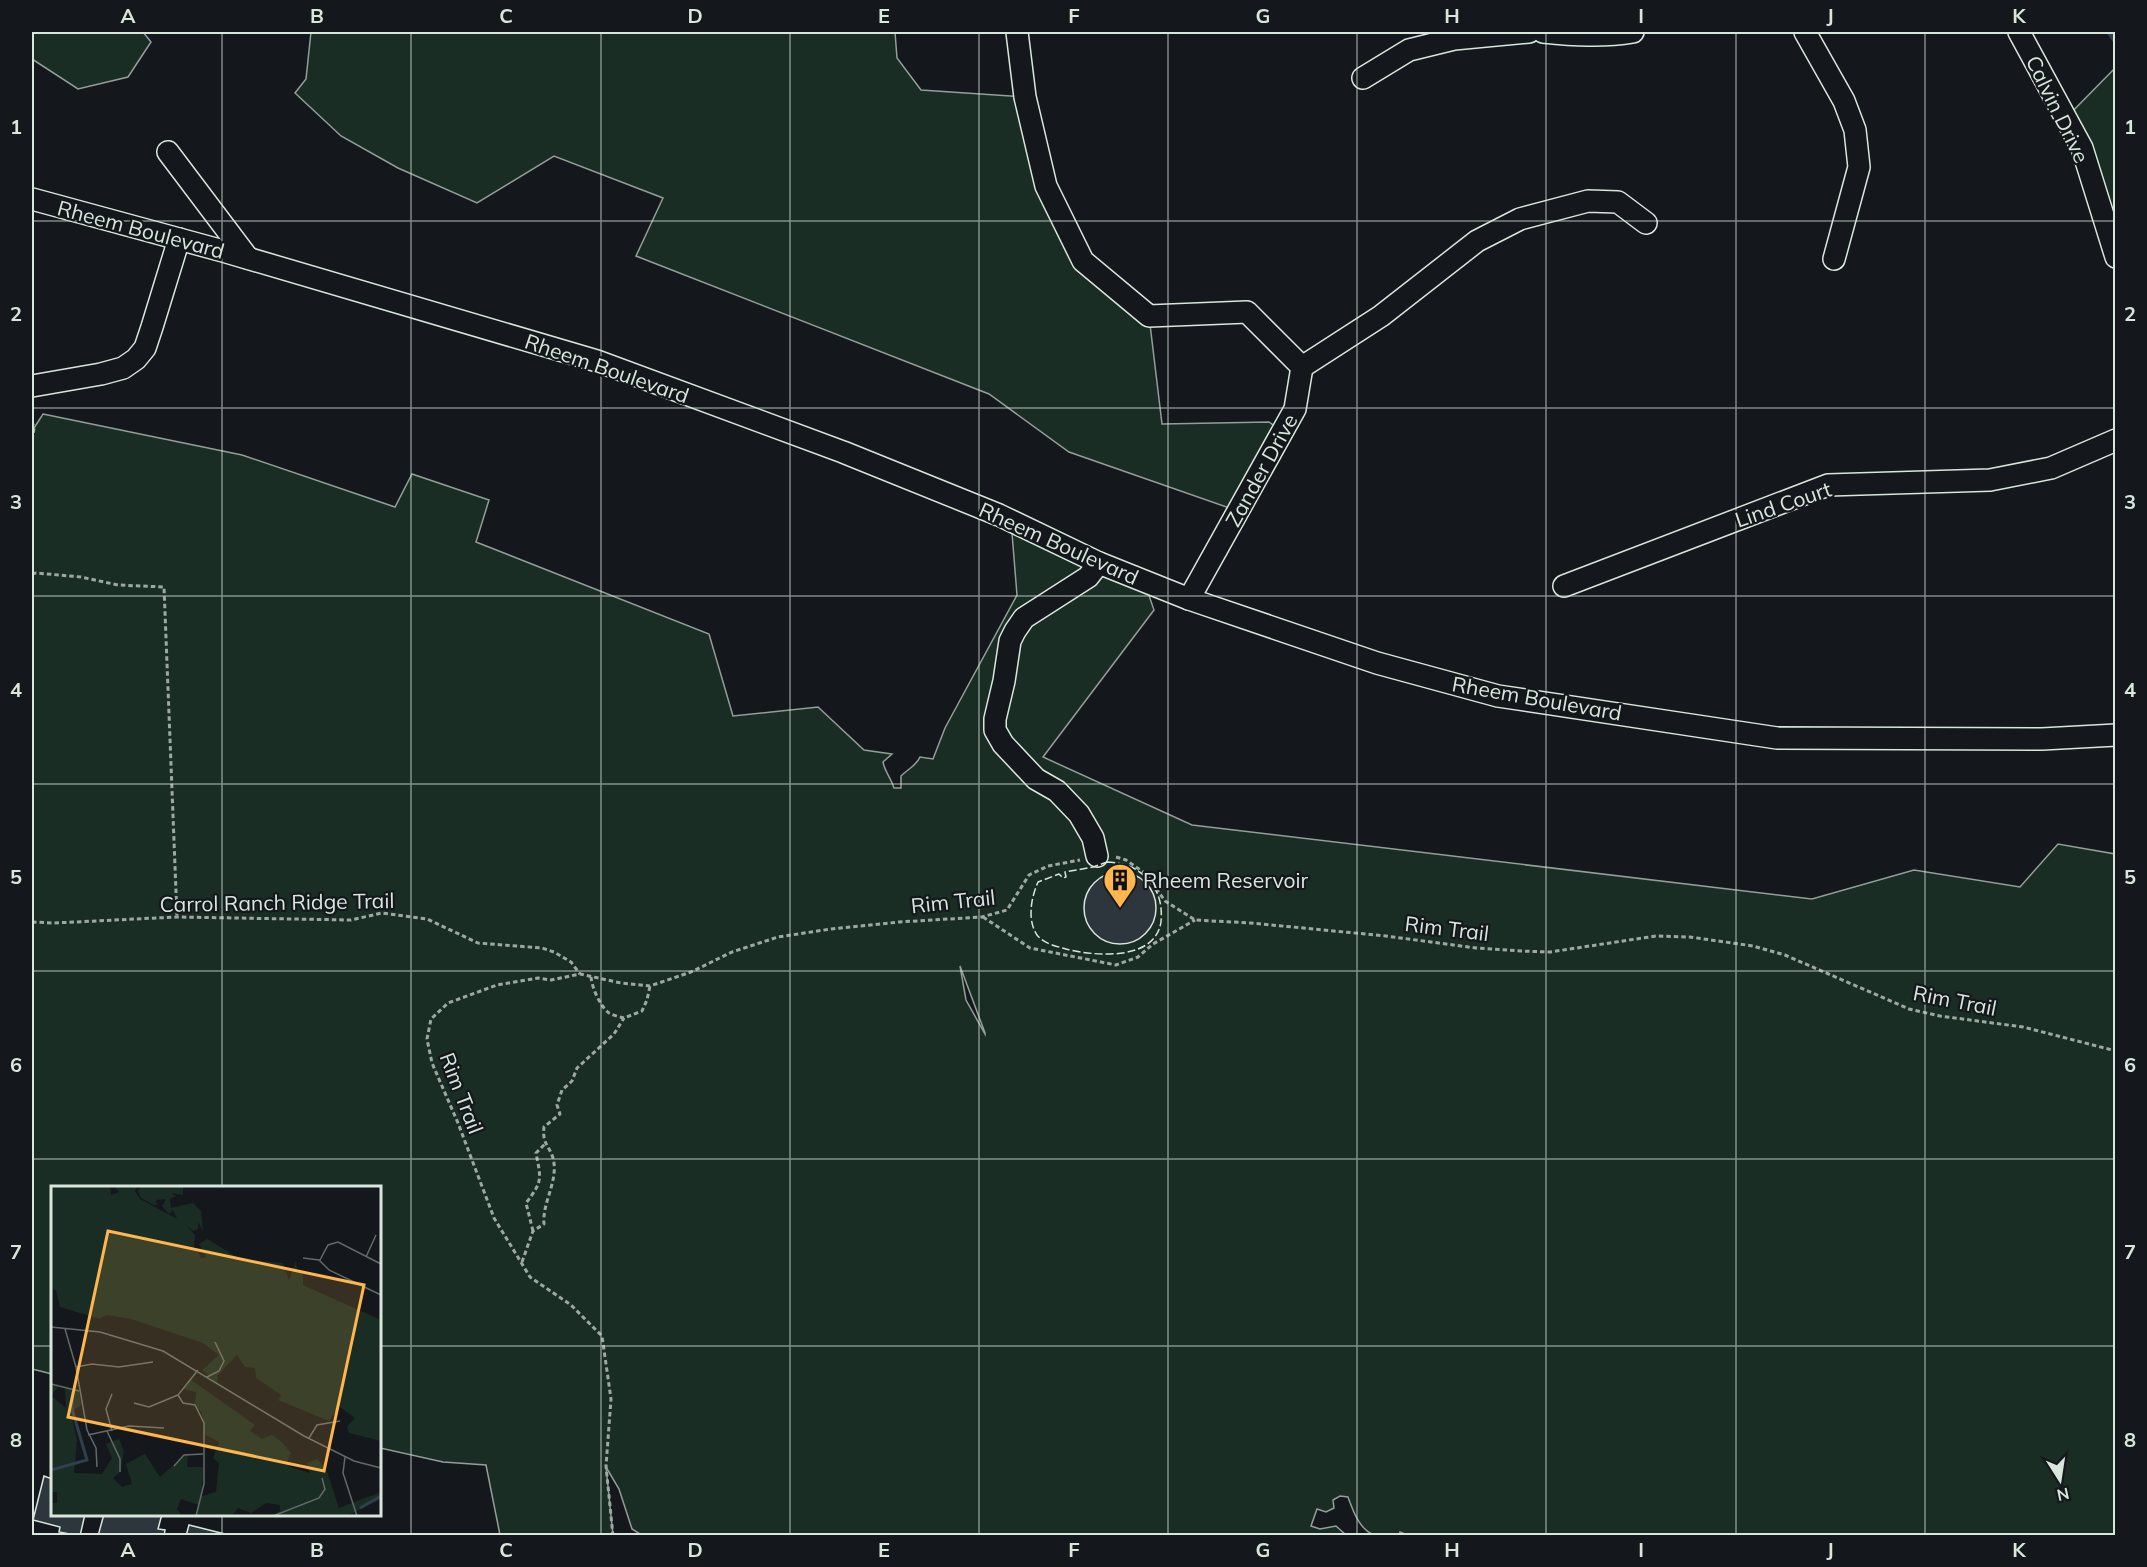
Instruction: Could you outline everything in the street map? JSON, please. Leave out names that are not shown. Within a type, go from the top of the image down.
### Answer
[{"type":"street","points":[[1017,32],[1025,97],[1046,186],[1083,261],[1149,316],[1247,312],[1302,367],[1382,316],[1477,241],[1520,219],[1588,201],[1618,202],[1646,223]]},
{"type":"street","points":[[1363,78],[1409,50],[1455,39],[1529,32]]},
{"type":"street","points":[[1542,32],[1614,35],[1633,32]]},
{"type":"street","points":[[1805,32],[1844,101],[1855,130],[1859,167],[1834,259]]},
{"type":"street","name":"Calvin Drive","points":[[2019,32],[2082,148],[2111,231],[2115,257]]},
{"type":"street","points":[[168,152],[248,258]]},
{"type":"street","name":"Rheem Boulevard","points":[[32,199],[179,238],[597,362],[843,452],[999,516],[1099,563],[1189,599],[1377,663],[1498,696],[1777,738],[2042,738],[2115,735]]},
{"type":"street","points":[[32,386],[101,374],[123,368],[136,359],[145,348],[179,238]]},
{"type":"street","name":"Zander Drive","points":[[1189,599],[1295,409],[1302,367]]},
{"type":"street","name":"Lind Court","points":[[1564,586],[1828,485],[1990,480],[2051,468],[2115,440]]},
{"type":"street","points":[[1097,856],[1094,838],[1079,814],[1057,791],[1036,779],[1003,744],[995,730],[994,719],[1004,681],[1010,641],[1015,631],[1024,618],[1089,577],[1099,563]]},
{"type":"path","points":[[32,422],[34,428],[32,441]]},
{"type":"path","points":[[32,574],[81,577],[118,585],[164,587],[177,917]]},
{"type":"path","name":"Rim Trail","points":[[613,1536],[606,1466],[611,1399],[602,1336],[570,1305],[530,1277],[494,1218],[458,1123],[432,1063],[427,1039],[431,1019],[448,1003],[497,985],[538,978],[550,980],[580,974],[621,983],[650,986],[691,972],[732,952],[778,937],[899,922],[982,917],[1007,910],[1029,876],[1048,866],[1110,855],[1126,860],[1146,874],[1165,901],[1195,920],[1251,923],[1476,948],[1550,952],[1656,936],[1690,937],[1753,946],[1785,955],[1909,1009],[1940,1016],[2023,1026],[2115,1051]]},
{"type":"path","name":"Carrol Ranch Ridge Trail","points":[[32,922],[177,917],[351,920],[382,913],[427,920],[478,943],[542,948],[571,962],[580,974]]},
{"type":"path","points":[[982,917],[1029,948],[1116,964],[1138,957],[1153,944],[1195,920]]},
{"type":"path","points":[[591,977],[600,1001],[609,1012],[624,1018]]},
{"type":"path","points":[[533,1231],[544,1224],[543,1212],[552,1186],[553,1159],[543,1139],[544,1127],[560,1114],[557,1105],[562,1090],[572,1081],[577,1068],[614,1034],[624,1018],[642,1011],[650,986]]},
{"type":"path","points":[[521,1262],[533,1231],[526,1203],[541,1178],[536,1153],[545,1144]]},
{"type":"green space","points":[[32,32],[143,32],[151,42],[128,77],[78,89],[32,59]]},
{"type":"green space","points":[[311,32],[895,32],[897,58],[921,90],[1025,97],[1083,261],[1149,316],[1162,424],[1269,422],[1283,432],[1238,511],[1069,452],[989,394],[636,256],[663,198],[554,156],[477,203],[398,168],[341,136],[295,93],[306,79]]},
{"type":"green space","points":[[2115,68],[2115,231],[2066,118]]},
{"type":"green space","points":[[43,414],[242,455],[395,507],[412,474],[489,500],[476,542],[709,634],[733,716],[818,707],[864,750],[892,754],[883,762],[894,788],[901,788],[901,776],[920,757],[933,759],[945,728],[1017,595],[1011,521],[1144,581],[1154,610],[1043,757],[1192,825],[1812,899],[1914,870],[2020,887],[2058,844],[2115,854],[2115,1535],[1410,1536],[1400,1532],[1399,1535],[1381,1536],[1365,1529],[1358,1520],[1348,1497],[1340,1496],[1333,1500],[1334,1508],[1326,1512],[1317,1509],[1311,1526],[1320,1529],[1336,1526],[1346,1535],[643,1536],[632,1529],[619,1489],[606,1467],[613,1535],[500,1535],[486,1465],[443,1462],[381,1448],[381,1186],[51,1186],[51,1374],[32,1369],[32,441],[34,428]],"holes":[[[960,966],[985,1034],[966,1000]]]},
{"type":"building","name":"Rheem Reservoir","points":[[1120,872],[1134,875],[1146,882],[1153,894],[1156,908],[1153,922],[1146,934],[1134,941],[1120,944],[1106,941],[1094,934],[1087,922],[1084,908],[1087,894],[1094,882],[1106,875]]},
{"type":"building","points":[[44,1476],[51,1479],[51,1516],[85,1516],[80,1536],[59,1532],[60,1527],[33,1520]]},
{"type":"building","points":[[103,1516],[161,1516],[158,1529],[165,1530],[164,1536],[98,1536]]},
{"type":"building","points":[[189,1525],[233,1536],[186,1536]]},
{"type":"waterway","points":[[2109,32],[2116,42]]},
{"type":"fence","points":[[1107,862],[1136,869],[1152,884],[1158,895],[1161,910],[1161,922],[1156,935],[1147,944],[1135,950],[1106,954],[1066,949],[1043,941],[1034,929],[1031,916],[1033,895],[1038,882],[1059,874],[1063,878],[1066,877],[1065,872],[1107,862]]},
{"type":"place","name":"Rheem Reservoir","points":[[1120,909]]}]
